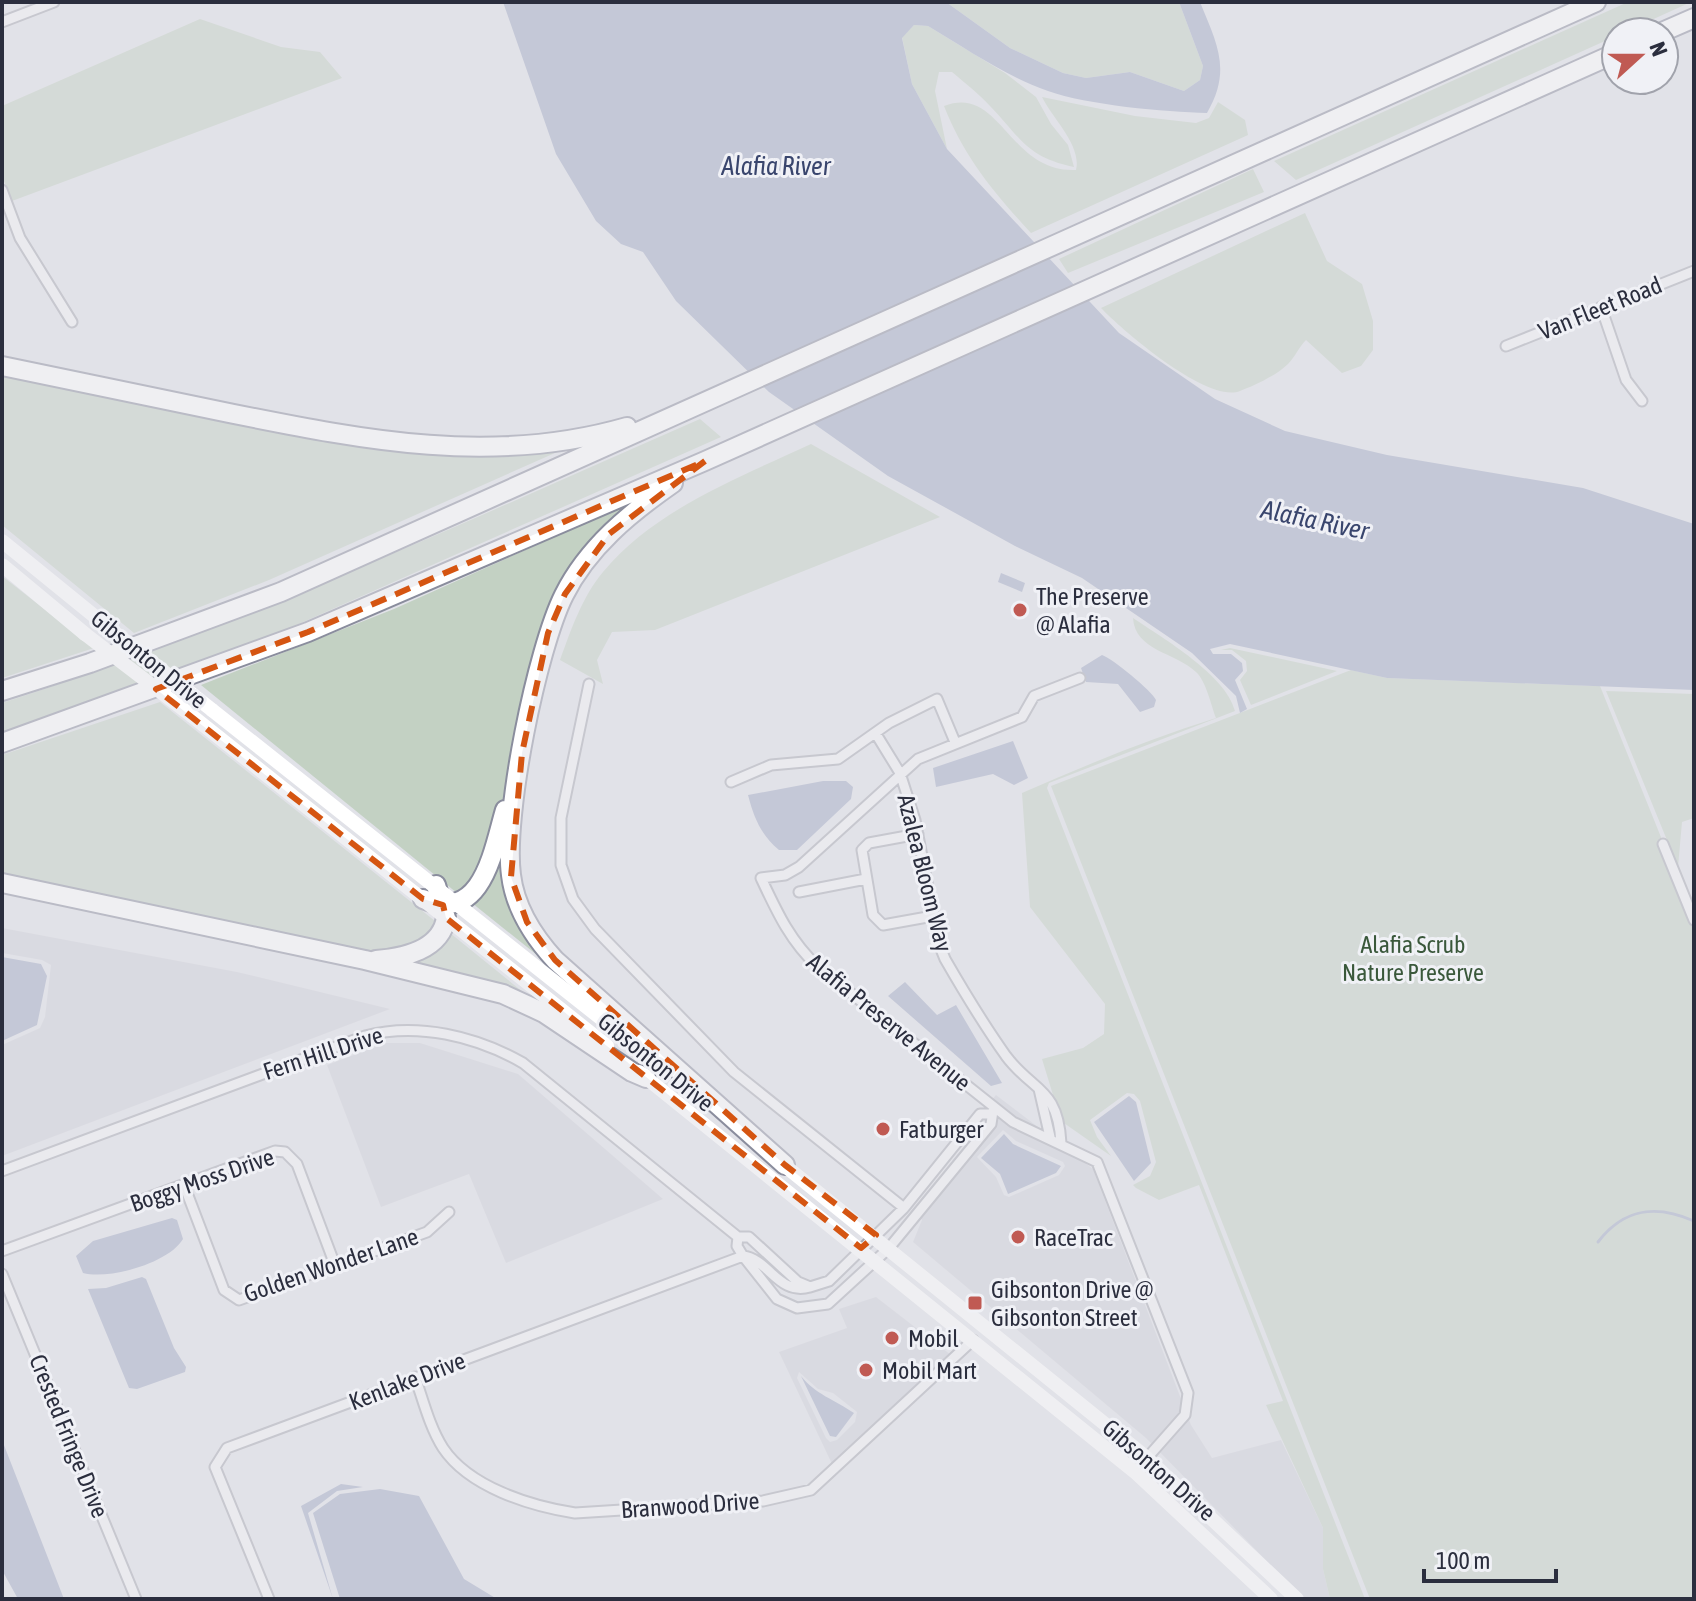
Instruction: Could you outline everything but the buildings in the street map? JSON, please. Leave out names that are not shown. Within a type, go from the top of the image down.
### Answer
[{"type":"highway","points":[[2,691],[90,663],[281,592],[1596,2]]},
{"type":"highway","points":[[2,743],[287,641],[705,461],[1600,60]]},
{"type":"highway","points":[[2,366],[267,420],[419,446],[466,449],[552,444],[592,437],[682,412]]},
{"type":"highway","points":[[365,960],[390,959],[425,947],[441,933],[449,909],[477,888],[487,870],[522,753],[548,633],[565,594],[609,534],[646,502],[705,461]]},
{"type":"highway","points":[[522,753],[510,860],[520,907],[535,936],[578,982],[785,1165]]},
{"type":"highway","points":[[2,883],[365,960],[519,1000],[646,1078]]},
{"type":"highway","points":[[429,892],[449,909]]},
{"type":"main road","name":"Gibsonton Drive","points":[[2,541],[212,710],[429,892]]},
{"type":"main road","name":"Gibsonton Drive","points":[[2,565],[192,716],[429,892]]},
{"type":"main road","name":"Gibsonton Drive","points":[[449,909],[646,1078],[861,1248],[1135,1472],[1271,1599]]},
{"type":"main road","name":"Gibsonton Drive","points":[[449,909],[876,1235],[1147,1458],[1220,1523],[1297,1599]]},
{"type":"main road","points":[[1047,1399],[1077,1415],[1129,1455],[1147,1458]]},
{"type":"main road","points":[[1135,1472],[1158,1481],[1188,1507],[1220,1523]]},
{"type":"street","points":[[2,22],[54,2]]},
{"type":"street","points":[[2,190],[20,238],[72,322]]},
{"type":"street","name":"Van Fleet Road","points":[[1506,346],[1694,271]]},
{"type":"street","points":[[1601,307],[1626,380],[1642,401]]},
{"type":"street","points":[[900,773],[918,759],[955,742],[1022,717],[1034,696],[1080,678]]},
{"type":"street","name":"Gibsonton Drive","points":[[589,684],[561,818],[561,865],[573,899],[595,929],[734,1072],[904,1208]]},
{"type":"street","points":[[731,782],[771,765],[838,759],[937,699],[955,742]]},
{"type":"street","name":"Azalea Bloom Way","points":[[876,734],[900,773],[918,834],[939,944],[953,973],[1006,1056],[1052,1102],[1060,1125],[1061,1143]]},
{"type":"street","name":"Alafia Preserve Avenue","points":[[900,773],[799,867],[785,875],[761,878],[798,948],[993,1111],[1097,1162],[1188,1393],[1185,1415],[1147,1458]]},
{"type":"street","points":[[918,834],[865,845],[861,855],[873,915],[878,924],[891,925],[933,916]]},
{"type":"street","points":[[1663,844],[1694,920]]},
{"type":"street","points":[[799,892],[866,879]]},
{"type":"street","name":"Fern Hill Drive","points":[[2,1171],[365,1036],[414,1029],[482,1044],[523,1063],[738,1237],[749,1237],[798,1282],[810,1287]]},
{"type":"street","points":[[1038,1085],[1050,1137]]},
{"type":"street","points":[[738,1237],[737,1246],[743,1256],[777,1299],[797,1308],[828,1304],[889,1248],[991,1124],[993,1111],[980,1114],[904,1208],[829,1281],[801,1290],[787,1287],[752,1258],[743,1256]]},
{"type":"street","name":"Boggy Moss Drive","points":[[2,1251],[275,1151],[285,1152],[297,1164],[335,1265]]},
{"type":"street","name":"Golden Wonder Lane","points":[[184,1185],[224,1290],[230,1297],[249,1298],[427,1232],[449,1212]]},
{"type":"street","name":"Kenlake Drive","points":[[269,1599],[215,1467],[227,1448],[743,1256]]},
{"type":"street","name":"Crested Fringe Drive","points":[[2,1274],[136,1599]]},
{"type":"street","name":"Branwood Drive","points":[[415,1377],[441,1445],[456,1465],[485,1483],[545,1508],[575,1513],[763,1501],[811,1490],[973,1340]]},
{"type":"highlighted area","points":[[705,461],[609,534],[565,594],[548,633],[522,753],[511,877],[527,922],[555,960],[785,1165],[876,1235],[861,1248],[446,918],[443,905],[423,899],[156,689],[308,632]]},
{"type":"shaded area","points":[[2,928],[237,972],[390,1009],[2,1156],[2,1045],[40,1028],[45,1017],[51,965],[42,960],[2,953]]},
{"type":"shaded area","points":[[386,1043],[420,1043],[518,1074],[663,1199],[506,1263],[469,1174],[381,1207],[327,1065]]},
{"type":"shaded area","points":[[996,1095],[1093,1169],[1191,1425],[1212,1458],[1281,1440],[1323,1528],[1323,1569],[1330,1599],[1304,1599],[1146,1438],[913,1242],[922,1220],[920,1217],[995,1127],[996,1115],[1002,1106],[994,1102],[988,1110],[983,1110]],"holes":[[[1003,1130],[1016,1141],[1063,1162],[1065,1166],[1059,1175],[1009,1197],[1004,1195],[996,1177],[977,1157]]]},
{"type":"shaded area","points":[[876,1297],[951,1355],[833,1466],[779,1352],[847,1328],[839,1309]],"holes":[[[799,1372],[818,1389],[833,1393],[857,1412],[855,1422],[837,1440],[830,1442],[826,1438],[797,1378]]]},
{"type":"green space","points":[[946,2],[1179,2],[1203,66],[1200,80],[1184,91],[1130,72],[1086,78],[1063,73],[1010,48]]},
{"type":"green space","points":[[1628,2],[1691,2],[1660,16],[1600,16],[1600,43],[1296,180],[1274,161]]},
{"type":"green space","points":[[200,19],[281,47],[320,52],[342,78],[12,201],[2,176],[2,106]]},
{"type":"green space","points":[[914,25],[928,26],[1005,73],[1036,97],[1051,124],[1068,145],[1074,167],[1035,152],[967,84],[952,72],[939,72],[935,91],[947,149],[912,84],[902,37]]},
{"type":"green space","points":[[1042,97],[1135,116],[1196,123],[1209,118],[1218,102],[1245,120],[1248,135],[1031,233],[981,174],[944,106],[963,103],[979,107],[1035,158],[1053,167],[1076,170],[1077,161],[1071,142]]},
{"type":"green space","points":[[1253,169],[1264,192],[1068,273],[1059,259]]},
{"type":"green space","points":[[1305,213],[1327,261],[1362,284],[1373,321],[1373,350],[1361,366],[1342,373],[1306,340],[1278,372],[1246,389],[1226,392],[1208,387],[1167,363],[1101,308]]},
{"type":"green space","points":[[2,375],[290,434],[564,449],[269,580],[134,633],[2,525]]},
{"type":"green space","points":[[700,419],[721,437],[292,627],[2,732],[2,703],[91,673],[268,605]]},
{"type":"green space","points":[[811,444],[940,517],[655,630],[612,632],[597,660],[603,684],[560,660],[589,592],[603,572],[647,530],[700,497]]},
{"type":"green space","points":[[630,503],[634,507],[581,564],[516,753],[486,860],[480,875],[457,893],[201,685],[394,609]]},
{"type":"green space","points":[[2,576],[94,648],[2,678]]},
{"type":"green space","points":[[1133,618],[1207,671],[1220,684],[1235,711],[1049,783],[1047,788],[1365,1599],[1330,1599],[1323,1569],[1323,1528],[1266,1405],[1283,1401],[1199,1185],[1159,1200],[1136,1188],[1133,1185],[1150,1176],[1156,1162],[1140,1101],[1134,1094],[1127,1093],[1090,1120],[1097,1137],[1111,1156],[1061,1121],[1042,1059],[1083,1048],[1104,1034],[1105,1004],[1030,907],[1022,793],[1118,753],[1216,718],[1200,676],[1141,638]]},
{"type":"green space","points":[[1230,648],[1337,671],[1251,705],[1240,680],[1247,671],[1246,661],[1232,650],[1221,650]]},
{"type":"green space","name":"Alafia Scrub Nature Preserve","points":[[1351,670],[1387,678],[1600,686],[1694,919],[1694,1599],[1370,1599],[1051,786]]},
{"type":"green space","points":[[1606,691],[1694,694],[1694,818],[1682,822],[1678,867]]},
{"type":"green space","points":[[160,702],[440,925],[419,945],[372,954],[2,878],[2,755]]},
{"type":"green space","points":[[499,850],[547,963],[472,903]]},
{"type":"green space","points":[[450,933],[529,997],[396,963]]},
{"type":"water","name":"Alafia River","points":[[503,2],[946,2],[1010,48],[1063,73],[1086,78],[1130,72],[1184,91],[1200,80],[1203,66],[1179,2],[1200,2],[1216,44],[1220,70],[1215,98],[1207,113],[1104,104],[1064,96],[1001,70],[928,26],[914,25],[902,38],[912,84],[947,149],[1119,333],[1215,399],[1285,431],[1387,455],[1583,488],[1694,524],[1694,690],[1387,678],[1230,644],[1210,649],[1213,654],[1231,654],[1242,663],[1243,671],[1235,680],[1247,709],[1240,713],[1236,696],[1192,653],[1082,578],[1015,546],[888,476],[769,392],[676,301],[643,252],[621,244],[596,221],[556,154]]},
{"type":"water","points":[[1001,573],[1025,583],[1022,592],[998,582]]},
{"type":"water","points":[[1102,655],[1147,690],[1156,700],[1154,707],[1140,712],[1118,684],[1086,682],[1081,668]]},
{"type":"water","points":[[1013,741],[1028,778],[1014,785],[993,774],[936,787],[933,768]]},
{"type":"water","points":[[823,781],[846,781],[853,787],[851,799],[797,850],[779,850],[759,826],[748,795]]},
{"type":"water","points":[[2,957],[41,964],[47,976],[37,1025],[2,1041]]},
{"type":"water","points":[[905,982],[937,1015],[956,1005],[1002,1083],[991,1086],[888,996]]},
{"type":"water","points":[[1129,1096],[1136,1102],[1151,1163],[1134,1181],[1094,1122]]},
{"type":"water","points":[[1004,1134],[1013,1144],[1061,1166],[1056,1173],[1008,1194],[1000,1174],[981,1158]]},
{"type":"water","points":[[172,1218],[177,1220],[183,1239],[165,1255],[122,1272],[83,1273],[76,1256],[93,1241]]},
{"type":"water","points":[[142,1277],[146,1279],[174,1348],[186,1367],[185,1372],[137,1389],[129,1388],[88,1289],[106,1288]]},
{"type":"water","points":[[801,1376],[819,1392],[854,1413],[836,1437],[830,1436]]},
{"type":"water","points":[[2,1440],[64,1599],[18,1599],[2,1570]]},
{"type":"water","points":[[341,1484],[363,1487],[337,1491],[308,1513],[333,1599],[301,1506]]},
{"type":"water","points":[[380,1489],[419,1496],[464,1579],[497,1599],[340,1599],[313,1513],[340,1494]]},
{"type":"waterway","points":[[1598,1242],[1619,1222],[1642,1212],[1667,1212],[1694,1221]]},
{"type":"place","name":"The Preserve @ Alafia","points":[[1020,610]]},
{"type":"place","name":"Fatburger","points":[[883,1129]]},
{"type":"place","name":"RaceTrac","points":[[1018,1237]]},
{"type":"place","name":"Gibsonton Drive @ Gibsonton Street","points":[[975,1303]]},
{"type":"place","name":"Mobil","points":[[892,1338]]},
{"type":"place","name":"Mobil Mart","points":[[866,1370]]}]
